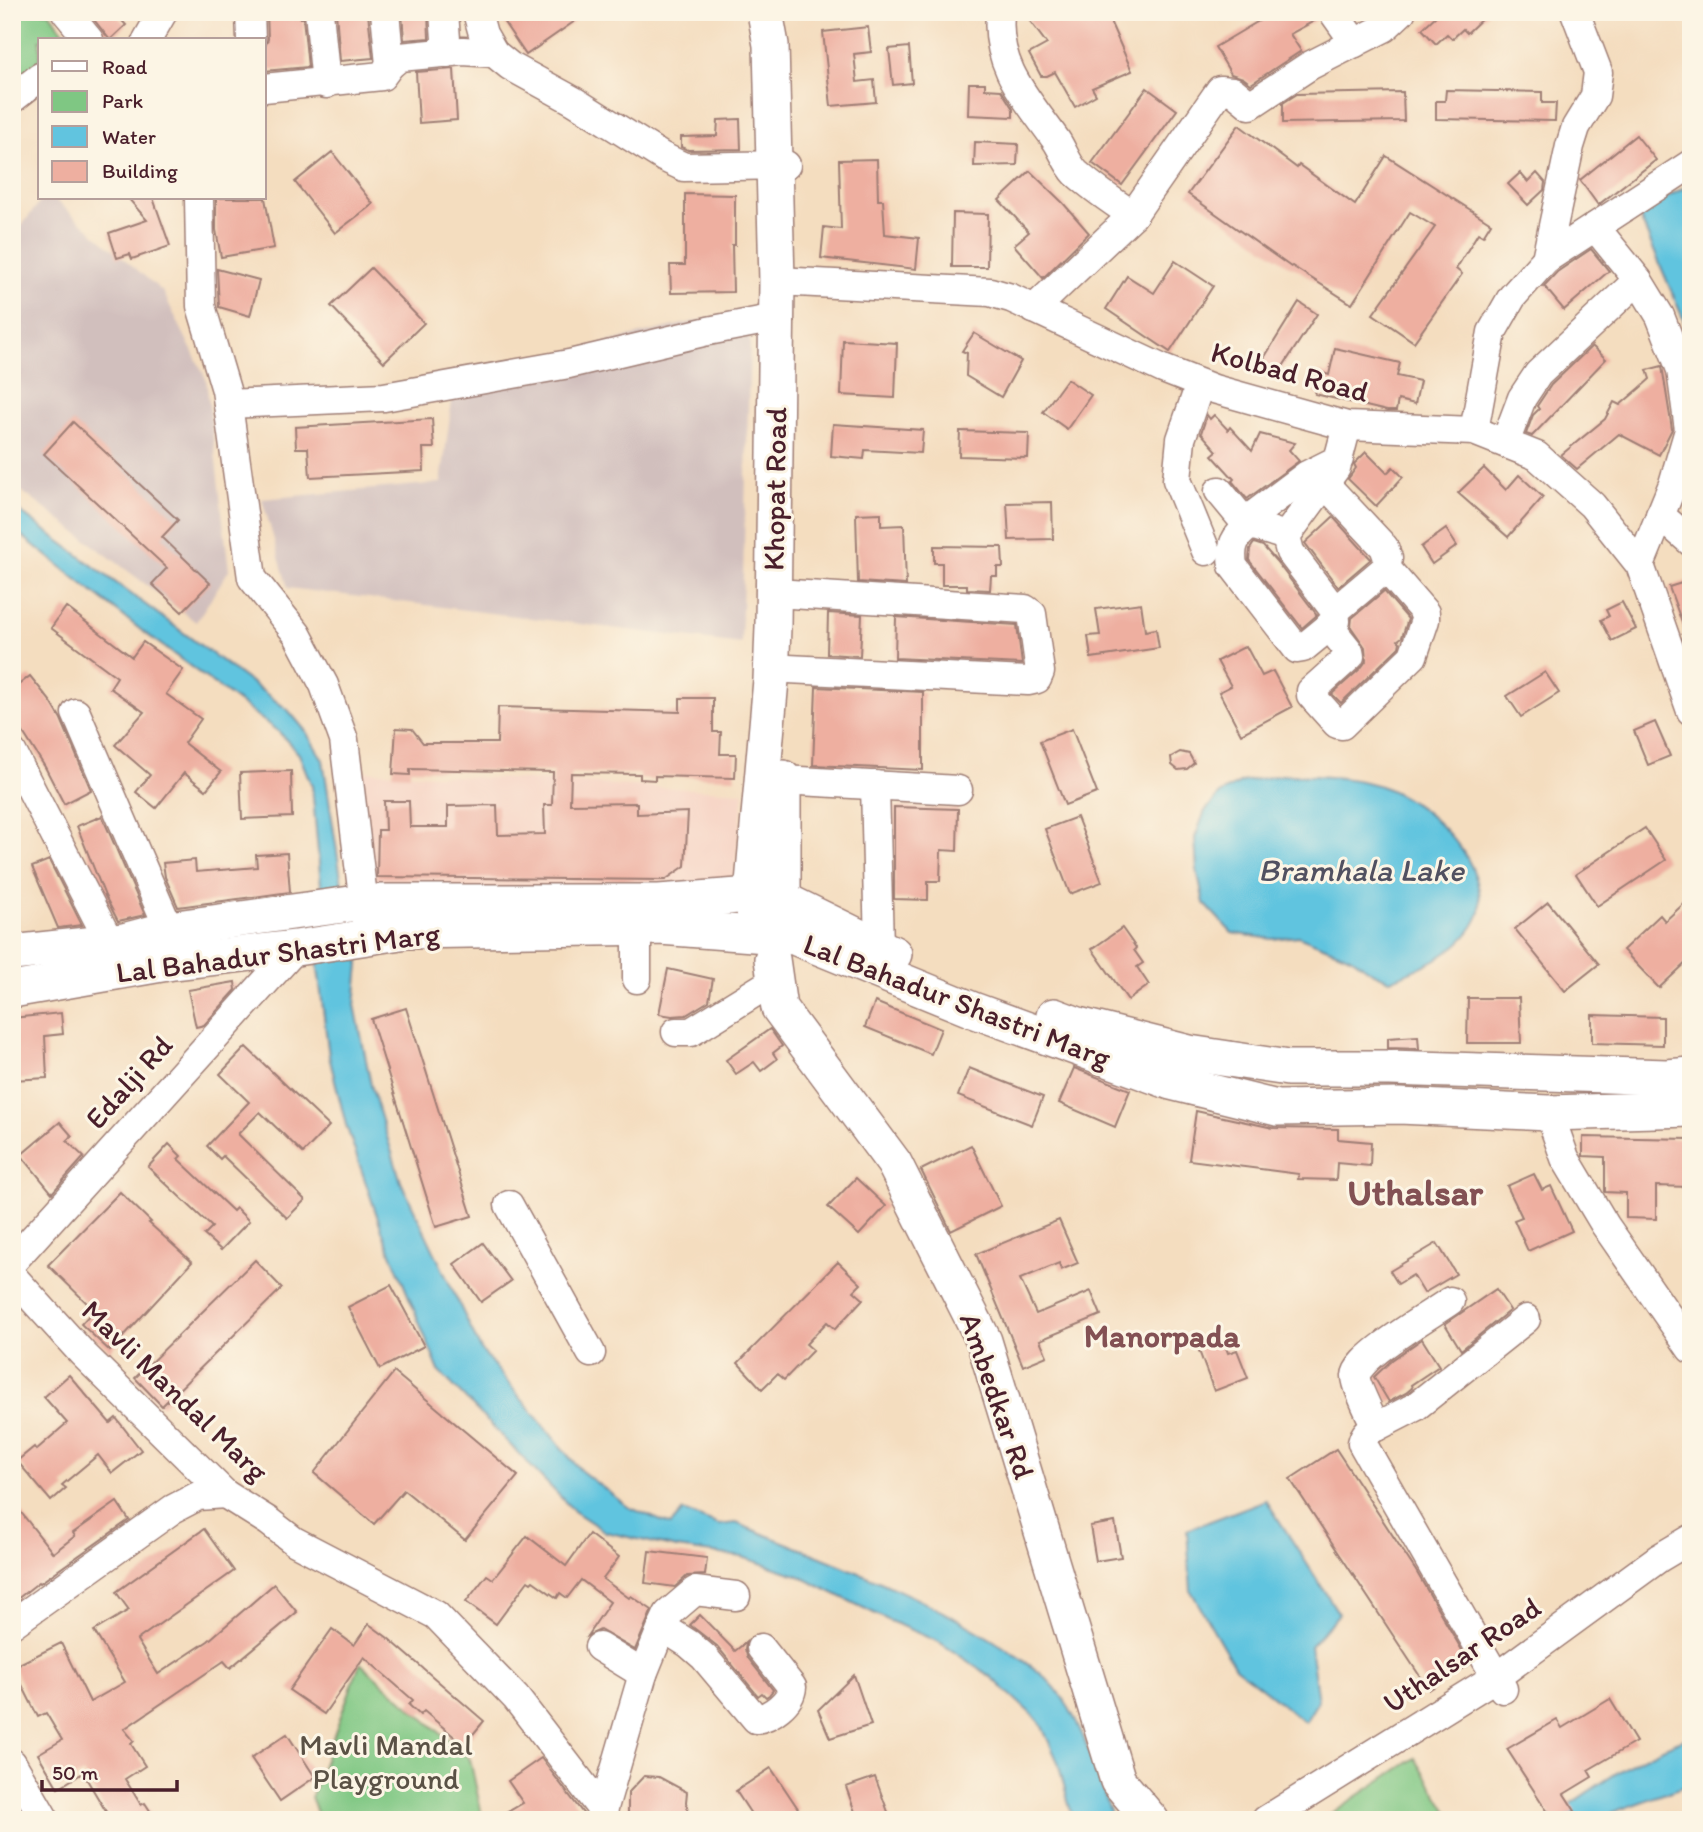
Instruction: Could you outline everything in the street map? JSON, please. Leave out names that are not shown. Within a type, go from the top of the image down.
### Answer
[{"type":"main road","name":"Khopat Road","points":[[765,12],[771,45],[781,165],[786,281],[791,594],[782,780],[768,897]]},
{"type":"main road","name":"Khopat Road","points":[[781,165],[789,43],[783,12]]},
{"type":"main road","name":"Khopat Road","points":[[768,897],[776,318],[786,281]]},
{"type":"main road","name":"Lal Bahadur Shastri Marg","points":[[12,990],[171,946],[365,902],[659,902],[768,897],[879,948],[1078,1025],[1277,1108],[1553,1100],[1691,1109]]},
{"type":"main road","name":"Ambedkar Rd","points":[[768,897],[779,1008],[894,1163],[984,1341],[1118,1781],[1151,1820]]},
{"type":"main road","name":"Lal Bahadur Shastri Marg","points":[[12,953],[171,946],[296,948],[407,931],[660,927],[772,952],[794,937],[973,1010],[1182,1068],[1390,1068],[1667,1077],[1691,1075]]},
{"type":"main road","points":[[12,973],[83,965],[125,947]]},
{"type":"main road","points":[[1553,1100],[1691,1088]]},
{"type":"main road","points":[[1118,1781],[1121,1811],[1126,1820]]},
{"type":"street","points":[[66,12],[87,38]]},
{"type":"street","points":[[148,38],[163,12]]},
{"type":"street","points":[[250,12],[251,38]]},
{"type":"street","points":[[319,12],[326,84]]},
{"type":"street","points":[[385,12],[390,65]]},
{"type":"street","points":[[444,12],[447,53]]},
{"type":"street","points":[[477,12],[483,34],[494,53],[510,66],[575,101],[663,157],[684,167],[781,165]]},
{"type":"street","points":[[1333,12],[1355,43]]},
{"type":"street","points":[[1034,309],[1133,215],[1220,90],[1233,91],[1250,104],[1309,66],[1384,28],[1401,12]]},
{"type":"street","points":[[1546,259],[1570,146],[1576,127],[1595,96],[1598,72],[1575,12]]},
{"type":"street","points":[[1000,15],[998,35],[1008,71],[1073,170],[1105,197],[1133,215]]},
{"type":"street","points":[[266,88],[326,84],[382,76],[400,57],[494,53]]},
{"type":"street","points":[[12,99],[38,79]]},
{"type":"street","points":[[1474,431],[1492,332],[1512,297],[1546,259],[1691,164]]},
{"type":"street","points":[[199,200],[201,306],[228,404],[252,578],[297,634],[324,685],[344,740],[367,937]]},
{"type":"street","points":[[1595,227],[1638,280],[1660,316],[1681,370],[1690,430],[1673,484],[1640,565]]},
{"type":"street","points":[[1505,443],[1522,398],[1538,374],[1638,280]]},
{"type":"street","name":"Kolbad Road","points":[[786,281],[990,292],[1200,384],[1347,426],[1474,431],[1537,456],[1583,497],[1640,565],[1691,711]]},
{"type":"street","points":[[228,404],[384,397],[569,364],[776,318]]},
{"type":"street","points":[[1200,384],[1181,439],[1177,480],[1206,551]]},
{"type":"street","points":[[1286,536],[1325,484],[1339,459],[1347,426]]},
{"type":"street","points":[[1219,491],[1243,520],[1247,520],[1307,475],[1339,459]]},
{"type":"street","points":[[1286,536],[1251,525],[1239,532],[1231,553],[1233,566],[1297,649],[1303,648],[1386,568],[1388,558],[1384,547],[1325,484]]},
{"type":"street","points":[[1660,515],[1691,542]]},
{"type":"street","points":[[1286,536],[1290,552],[1349,651],[1350,656],[1311,691],[1311,695],[1337,724],[1342,725],[1413,656],[1425,620],[1425,613],[1386,568]]},
{"type":"street","points":[[788,669],[1028,681],[1037,679],[1040,672],[1032,614],[1025,609],[791,594]]},
{"type":"street","points":[[76,713],[171,946]]},
{"type":"street","points":[[12,752],[125,947]]},
{"type":"street","points":[[782,780],[958,790]]},
{"type":"street","points":[[875,785],[879,948]]},
{"type":"street","points":[[637,928],[637,979]]},
{"type":"street","name":"Edalji Rd","points":[[12,1262],[296,948]]},
{"type":"street","points":[[676,1032],[691,1032],[772,952]]},
{"type":"street","points":[[1553,1100],[1566,1158],[1605,1225],[1691,1349]]},
{"type":"street","points":[[509,1205],[591,1353]]},
{"type":"street","name":"Mavli Mandal Marg","points":[[12,1276],[83,1354],[225,1493],[294,1541],[436,1615],[516,1698],[604,1815]]},
{"type":"street","points":[[1376,1427],[1355,1378],[1358,1368],[1373,1353],[1450,1301]]},
{"type":"street","points":[[1500,1683],[1362,1443],[1363,1437],[1370,1429],[1415,1408],[1526,1319]]},
{"type":"street","points":[[12,1624],[173,1509],[198,1496],[225,1493]]},
{"type":"street","name":"Uthalsar Road","points":[[1266,1820],[1383,1756],[1500,1683],[1689,1547]]},
{"type":"street","points":[[604,1815],[643,1674],[668,1614],[695,1591],[736,1596]]},
{"type":"street","points":[[662,1627],[704,1657],[755,1719],[763,1718],[779,1708],[792,1694],[792,1687],[761,1648]]},
{"type":"street","points":[[599,1647],[643,1674]]},
{"type":"street","points":[[1299,1820],[1383,1756]]},
{"type":"street","points":[[12,1763],[45,1820]]},
{"type":"shaded area","points":[[41,200],[55,200],[163,292],[206,379],[229,570],[196,622],[12,484],[12,238]]},
{"type":"shaded area","points":[[751,308],[741,644],[288,588],[262,499],[441,483],[455,378]]},
{"type":"shaded area","points":[[362,771],[744,792],[734,874],[720,887],[383,891],[372,882]]},
{"type":"green space","points":[[12,12],[49,12],[65,34],[61,38],[38,38],[38,62],[12,89]]},
{"type":"green space","name":"Mavli Mandal Playground","points":[[360,1663],[470,1759],[483,1820],[320,1820],[311,1798]]},
{"type":"green space","points":[[1415,1758],[1453,1820],[1321,1820]]},
{"type":"water","points":[[1691,184],[1691,355],[1685,323],[1638,213]]},
{"type":"water","points":[[12,506],[288,710],[305,730],[323,760],[343,891],[322,896],[312,786],[299,754],[279,732],[141,630],[12,528]]},
{"type":"water","name":"Bramhala Lake","points":[[1282,775],[1363,781],[1404,797],[1435,820],[1461,849],[1477,882],[1480,913],[1464,938],[1442,956],[1390,980],[1372,972],[1351,957],[1298,936],[1272,939],[1232,933],[1204,903],[1197,870],[1195,838],[1205,811],[1221,793],[1242,782]]},
{"type":"water","points":[[360,954],[355,1005],[371,1085],[401,1182],[481,1350],[580,1470],[628,1507],[671,1525],[683,1511],[719,1525],[736,1523],[906,1594],[1002,1646],[1044,1677],[1065,1702],[1093,1763],[1110,1811],[1109,1820],[1073,1820],[1058,1762],[1040,1722],[990,1676],[939,1642],[797,1575],[742,1557],[677,1548],[606,1532],[574,1511],[439,1371],[384,1236],[346,1125],[329,1056],[317,961]]},
{"type":"water","points":[[1266,1500],[1339,1614],[1310,1646],[1318,1701],[1305,1722],[1235,1667],[1191,1591],[1187,1530]]},
{"type":"water","points":[[1691,1737],[1691,1784],[1613,1812],[1600,1820],[1546,1820],[1634,1763]]},
{"type":"building","points":[[88,12],[114,12],[126,25],[112,38],[108,38]]},
{"type":"building","points":[[267,12],[300,12],[300,18],[303,18],[308,67],[266,71]]},
{"type":"building","points":[[336,12],[368,14],[373,58],[340,61]]},
{"type":"building","points":[[402,12],[428,12],[429,38],[404,40]]},
{"type":"building","points":[[497,12],[569,12],[575,21],[526,55]]},
{"type":"building","points":[[1023,12],[1106,12],[1132,71],[1092,88],[1096,95],[1075,107],[1055,72],[1041,76],[1029,54],[1047,44]]},
{"type":"building","points":[[1274,12],[1317,12],[1318,19],[1290,34],[1301,51],[1251,84],[1231,74],[1215,47]]},
{"type":"building","points":[[1440,12],[1489,12],[1467,33],[1463,29],[1452,39],[1447,34],[1436,44],[1422,29]]},
{"type":"building","points":[[868,27],[871,52],[854,54],[857,82],[874,80],[876,102],[831,106],[823,32]]},
{"type":"building","points":[[909,47],[912,83],[893,85],[889,49]]},
{"type":"building","points":[[454,69],[457,120],[419,123],[416,72]]},
{"type":"building","points":[[969,83],[985,83],[985,89],[1001,90],[1013,109],[1013,117],[968,115]]},
{"type":"building","points":[[1147,88],[1177,110],[1122,185],[1092,163]]},
{"type":"building","points":[[1446,90],[1542,92],[1542,103],[1556,103],[1555,121],[1436,119],[1436,101],[1445,101]]},
{"type":"building","points":[[1403,92],[1404,121],[1283,123],[1283,103],[1297,94]]},
{"type":"building","points":[[740,119],[741,149],[688,150],[681,147],[681,137],[717,136],[718,120]]},
{"type":"building","points":[[1239,125],[1297,168],[1299,165],[1355,205],[1386,156],[1491,223],[1483,236],[1478,233],[1456,269],[1462,274],[1414,342],[1373,314],[1435,227],[1410,212],[1352,304],[1291,267],[1188,194]]},
{"type":"building","points":[[1636,135],[1656,160],[1598,205],[1580,180]]},
{"type":"building","points":[[975,142],[1018,144],[1017,165],[974,166]]},
{"type":"building","points":[[332,152],[373,204],[335,233],[295,182]]},
{"type":"building","points":[[877,159],[878,200],[883,200],[885,234],[919,238],[916,269],[821,258],[824,227],[841,229],[839,160]]},
{"type":"building","points":[[1030,171],[1089,233],[1043,278],[1014,245],[1029,232],[999,200]]},
{"type":"building","points":[[1520,173],[1528,182],[1537,173],[1545,182],[1544,190],[1528,205],[1508,184]]},
{"type":"building","points":[[685,194],[735,195],[733,292],[671,293],[670,265],[685,265]]},
{"type":"building","points":[[130,200],[154,200],[170,246],[132,259],[130,254],[117,258],[109,233],[147,220]]},
{"type":"building","points":[[216,200],[265,200],[274,248],[221,257],[216,230]]},
{"type":"building","points":[[953,213],[988,214],[987,267],[952,267]]},
{"type":"building","points":[[1591,249],[1609,271],[1564,310],[1544,286],[1557,272]]},
{"type":"building","points":[[1175,261],[1213,286],[1170,352],[1106,309],[1127,276],[1154,293]]},
{"type":"building","points":[[371,268],[424,323],[384,362],[331,306]]},
{"type":"building","points":[[217,269],[259,280],[250,316],[219,307]]},
{"type":"building","points":[[1299,302],[1317,314],[1276,377],[1259,366]]},
{"type":"building","points":[[974,333],[1021,361],[1001,397],[966,376],[967,353],[962,351]]},
{"type":"building","points":[[843,340],[897,343],[895,398],[841,395]]},
{"type":"building","points":[[1592,346],[1606,359],[1532,436],[1526,434],[1533,415],[1539,409],[1537,406],[1551,385]]},
{"type":"building","points":[[1335,348],[1400,363],[1397,376],[1420,381],[1415,404],[1398,400],[1396,411],[1387,411],[1315,394],[1320,372],[1329,375]]},
{"type":"building","points":[[1662,366],[1672,429],[1659,455],[1619,434],[1577,469],[1561,455],[1605,419],[1614,402],[1620,405],[1650,379],[1647,370]]},
{"type":"building","points":[[1067,379],[1091,395],[1067,429],[1043,412]]},
{"type":"building","points":[[1207,415],[1210,419],[1214,415],[1228,430],[1230,427],[1252,451],[1260,434],[1295,443],[1289,450],[1299,461],[1247,499],[1232,481],[1234,479],[1212,455],[1217,451],[1201,433]]},
{"type":"building","points":[[432,419],[434,448],[423,448],[424,471],[310,477],[308,448],[296,448],[295,427]]},
{"type":"building","points":[[73,422],[178,520],[162,537],[210,583],[182,612],[152,584],[167,568],[44,454]]},
{"type":"building","points":[[833,424],[923,430],[921,453],[865,450],[864,459],[831,456]]},
{"type":"building","points":[[960,431],[1029,433],[1028,458],[959,456]]},
{"type":"building","points":[[1366,452],[1387,473],[1393,467],[1403,477],[1376,506],[1348,479],[1356,468],[1354,464]]},
{"type":"building","points":[[1484,468],[1506,490],[1519,475],[1543,497],[1508,537],[1458,493]]},
{"type":"building","points":[[1052,502],[1053,539],[1009,540],[1007,503]]},
{"type":"building","points":[[881,513],[881,526],[904,525],[906,585],[858,582],[856,514]]},
{"type":"building","points":[[1333,517],[1371,559],[1338,587],[1305,543]]},
{"type":"building","points":[[1446,529],[1457,546],[1432,564],[1421,547]]},
{"type":"building","points":[[1254,543],[1263,546],[1317,615],[1302,628],[1249,560],[1250,549]]},
{"type":"building","points":[[934,546],[1002,547],[1003,567],[997,567],[997,576],[991,576],[990,590],[967,589],[967,585],[942,585],[942,563],[934,563]]},
{"type":"building","points":[[1691,580],[1691,642],[1689,642],[1669,587]]},
{"type":"building","points":[[1384,591],[1408,619],[1402,637],[1398,640],[1399,647],[1341,703],[1332,694],[1366,661],[1365,647],[1351,627],[1352,618]]},
{"type":"building","points":[[1622,602],[1636,629],[1612,641],[1601,620],[1609,616],[1606,610]]},
{"type":"building","points":[[1141,603],[1145,631],[1156,629],[1159,648],[1091,658],[1088,636],[1100,635],[1096,609]]},
{"type":"building","points":[[66,607],[132,657],[143,642],[183,670],[166,694],[201,719],[184,743],[221,772],[206,790],[184,773],[156,808],[136,792],[150,775],[115,745],[144,712],[110,688],[117,677],[51,628]]},
{"type":"building","points":[[828,613],[862,615],[860,656],[827,654]]},
{"type":"building","points":[[896,617],[1017,625],[1022,664],[895,658]]},
{"type":"building","points":[[1246,646],[1262,676],[1273,671],[1292,707],[1241,734],[1219,692],[1231,686],[1217,661]]},
{"type":"building","points":[[1545,672],[1559,693],[1521,717],[1507,696]]},
{"type":"building","points":[[30,676],[61,719],[91,790],[64,804],[45,767],[12,715],[12,690]]},
{"type":"building","points":[[816,687],[923,692],[923,770],[813,765]]},
{"type":"building","points":[[680,698],[713,698],[713,732],[721,732],[720,754],[736,754],[735,778],[655,776],[655,780],[640,779],[640,774],[571,773],[570,804],[637,803],[637,814],[688,812],[685,866],[665,880],[377,877],[378,830],[385,830],[384,801],[409,801],[410,827],[448,827],[448,806],[497,805],[498,835],[545,834],[544,805],[552,805],[553,772],[410,769],[410,775],[393,774],[396,728],[412,729],[423,743],[497,743],[498,707],[680,712]]},
{"type":"building","points":[[1655,722],[1670,756],[1648,765],[1634,731]]},
{"type":"building","points":[[1072,729],[1097,793],[1065,805],[1040,741]]},
{"type":"building","points":[[1180,752],[1189,754],[1194,763],[1187,769],[1178,770],[1172,765],[1171,757]]},
{"type":"building","points":[[291,771],[292,817],[242,819],[240,773]]},
{"type":"building","points":[[894,807],[958,809],[957,851],[941,850],[940,881],[928,881],[928,900],[894,899]]},
{"type":"building","points":[[102,816],[145,915],[118,921],[105,896],[77,826]]},
{"type":"building","points":[[1077,817],[1102,882],[1070,894],[1045,829]]},
{"type":"building","points":[[1645,828],[1666,860],[1597,906],[1576,874]]},
{"type":"building","points":[[287,853],[290,892],[178,907],[165,877],[163,863],[195,860],[196,872],[257,867],[256,855]]},
{"type":"building","points":[[49,860],[82,925],[58,928],[32,867]]},
{"type":"building","points":[[1691,897],[1691,958],[1659,988],[1623,950],[1660,915],[1665,921]]},
{"type":"building","points":[[1548,902],[1599,964],[1565,991],[1515,929]]},
{"type":"building","points":[[1122,928],[1136,948],[1134,950],[1143,963],[1137,967],[1149,985],[1128,1000],[1092,949]]},
{"type":"building","points":[[668,969],[713,979],[709,1001],[686,1015],[659,1014]]},
{"type":"building","points":[[235,982],[236,990],[204,1025],[196,1027],[188,990]]},
{"type":"building","points":[[1468,998],[1519,998],[1521,1043],[1467,1043]]},
{"type":"building","points":[[875,1002],[941,1029],[931,1054],[865,1027]]},
{"type":"building","points":[[406,1008],[472,1216],[436,1227],[371,1019]]},
{"type":"building","points":[[61,1013],[63,1034],[45,1036],[47,1078],[12,1080],[12,1018]]},
{"type":"building","points":[[1592,1015],[1663,1017],[1663,1045],[1592,1043]]},
{"type":"building","points":[[770,1029],[782,1046],[773,1053],[777,1059],[761,1071],[754,1062],[736,1074],[726,1060]]},
{"type":"building","points":[[1418,1036],[1419,1049],[1388,1048],[1388,1038]]},
{"type":"building","points":[[246,1047],[329,1126],[303,1153],[260,1112],[238,1134],[305,1200],[287,1218],[223,1156],[220,1159],[207,1146],[249,1102],[220,1074]]},
{"type":"building","points":[[969,1068],[1043,1097],[1032,1125],[958,1096]]},
{"type":"building","points":[[1074,1068],[1130,1090],[1115,1127],[1059,1103]]},
{"type":"building","points":[[1196,1111],[1273,1128],[1338,1129],[1338,1139],[1371,1142],[1370,1166],[1337,1163],[1336,1180],[1298,1179],[1299,1174],[1189,1160]]},
{"type":"building","points":[[60,1122],[72,1136],[67,1141],[84,1157],[52,1193],[21,1155]]},
{"type":"building","points":[[1583,1137],[1691,1139],[1691,1187],[1656,1186],[1656,1219],[1626,1218],[1626,1193],[1605,1192],[1605,1157],[1583,1156]]},
{"type":"building","points":[[169,1144],[181,1156],[178,1159],[233,1211],[236,1208],[249,1221],[221,1250],[204,1235],[212,1227],[148,1167]]},
{"type":"building","points":[[971,1145],[1001,1206],[951,1231],[921,1170]]},
{"type":"building","points":[[1534,1174],[1542,1190],[1551,1186],[1572,1231],[1528,1251],[1514,1220],[1522,1217],[1507,1186]]},
{"type":"building","points":[[856,1178],[886,1206],[859,1235],[828,1207]]},
{"type":"building","points":[[120,1192],[192,1262],[110,1351],[81,1324],[94,1310],[48,1265]]},
{"type":"building","points":[[1059,1220],[1078,1263],[1061,1270],[1059,1263],[1020,1279],[1036,1314],[1091,1291],[1101,1315],[1040,1340],[1047,1356],[1023,1366],[976,1254]]},
{"type":"building","points":[[483,1243],[511,1281],[481,1302],[454,1264]]},
{"type":"building","points":[[1437,1243],[1456,1274],[1424,1293],[1413,1275],[1398,1284],[1390,1271]]},
{"type":"building","points":[[255,1260],[282,1288],[162,1406],[135,1378]]},
{"type":"building","points":[[838,1262],[861,1284],[854,1291],[863,1299],[835,1329],[827,1322],[806,1344],[813,1350],[784,1380],[777,1374],[762,1389],[738,1363]]},
{"type":"building","points":[[391,1285],[424,1346],[380,1369],[348,1307]]},
{"type":"building","points":[[1496,1289],[1510,1310],[1461,1350],[1445,1324]]},
{"type":"building","points":[[1223,1339],[1228,1353],[1237,1350],[1248,1378],[1214,1391],[1198,1348]]},
{"type":"building","points":[[1422,1339],[1439,1366],[1411,1385],[1412,1388],[1406,1393],[1389,1402],[1374,1377],[1392,1360]]},
{"type":"building","points":[[394,1372],[518,1476],[465,1540],[404,1490],[374,1524],[314,1473]]},
{"type":"building","points":[[69,1375],[110,1423],[116,1418],[141,1450],[112,1473],[98,1455],[62,1485],[66,1488],[51,1501],[17,1461],[34,1447],[36,1450],[67,1423],[44,1397]]},
{"type":"building","points":[[1336,1449],[1416,1571],[1470,1664],[1429,1690],[1290,1479]]},
{"type":"building","points":[[12,1501],[53,1553],[75,1536],[73,1533],[117,1502],[129,1520],[12,1603]]},
{"type":"building","points":[[1115,1522],[1121,1557],[1096,1561],[1090,1526]]},
{"type":"building","points":[[204,1529],[234,1571],[137,1640],[158,1674],[208,1641],[274,1584],[297,1612],[230,1668],[224,1661],[124,1729],[134,1741],[131,1744],[145,1766],[125,1779],[141,1805],[145,1803],[156,1820],[111,1820],[83,1773],[58,1788],[38,1754],[62,1740],[46,1713],[38,1717],[13,1667],[61,1643],[90,1702],[125,1682],[94,1631],[129,1610],[116,1592]]},
{"type":"building","points":[[589,1534],[619,1557],[603,1579],[629,1598],[631,1596],[652,1610],[635,1650],[600,1630],[587,1636],[610,1602],[581,1580],[567,1598],[560,1593],[557,1598],[533,1581],[528,1581],[496,1624],[466,1602],[487,1575],[493,1579],[527,1536],[566,1566]]},
{"type":"building","points":[[649,1551],[707,1558],[705,1575],[687,1576],[675,1587],[645,1583]]},
{"type":"building","points":[[700,1615],[735,1651],[746,1642],[748,1658],[773,1690],[769,1695],[766,1697],[762,1693],[758,1696],[717,1646],[690,1625]]},
{"type":"building","points":[[369,1624],[484,1721],[464,1745],[424,1711],[420,1715],[409,1705],[413,1700],[364,1657],[324,1714],[289,1690],[332,1629],[354,1645]]},
{"type":"building","points":[[854,1675],[871,1725],[830,1738],[818,1710]]},
{"type":"building","points":[[1610,1699],[1636,1742],[1588,1770],[1592,1777],[1564,1794],[1575,1811],[1561,1820],[1553,1820],[1507,1749],[1557,1720],[1562,1728]]},
{"type":"building","points":[[287,1734],[315,1777],[280,1801],[251,1758]]},
{"type":"building","points":[[541,1758],[588,1820],[494,1820],[523,1803],[508,1781]]},
{"type":"building","points":[[771,1768],[799,1810],[783,1820],[755,1820],[736,1791]]},
{"type":"building","points":[[644,1776],[659,1777],[687,1792],[690,1820],[628,1820],[628,1793]]},
{"type":"building","points":[[875,1777],[891,1820],[858,1820],[846,1787]]},
{"type":"district","name":"Uthalsar","points":[[1415,1192]]},
{"type":"district","name":"Manorpada","points":[[1162,1336]]}]
